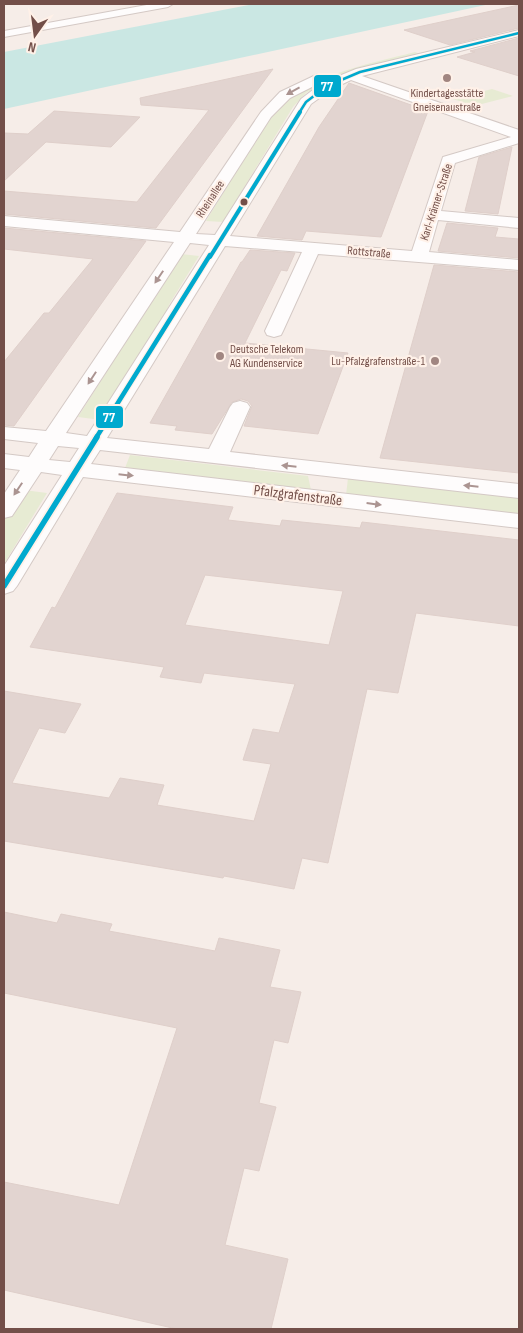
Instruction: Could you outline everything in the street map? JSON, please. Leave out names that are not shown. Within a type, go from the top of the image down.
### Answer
[{"type":"street","points":[[4,34],[158,4]]},
{"type":"street","name":"Rheinallee","points":[[4,586],[302,106],[316,93],[350,76],[428,51],[519,27]]},
{"type":"street","name":"Rheinallee","points":[[4,511],[266,115],[281,98],[295,89],[326,75],[364,63],[519,33]]},
{"type":"street","points":[[350,76],[519,137]]},
{"type":"street","name":"Karl-Krämer-Straße","points":[[419,256],[448,160],[519,137]]},
{"type":"street","points":[[431,215],[519,222]]},
{"type":"street","name":"Rottstraße","points":[[4,221],[519,265]]},
{"type":"street","points":[[274,331],[313,247]]},
{"type":"street","points":[[217,458],[240,407]]},
{"type":"street","name":"Pfalzgrafenstraße","points":[[4,433],[519,491]]},
{"type":"street","name":"Pfalzgrafenstraße","points":[[4,461],[77,470],[220,496],[329,499],[434,520],[519,521]]},
{"type":"street","points":[[329,499],[338,471]]},
{"type":"green space","points":[[415,52],[420,54],[320,85],[306,93],[293,107],[223,222],[206,221],[270,116],[284,102],[318,81],[356,67]]},
{"type":"green space","points":[[492,89],[513,96],[474,106],[453,99]]},
{"type":"green space","points":[[181,254],[199,256],[170,303],[162,321],[101,420],[78,417]]},
{"type":"green space","points":[[130,455],[308,476],[311,490],[125,468]]},
{"type":"green space","points":[[348,478],[519,498],[519,515],[346,495]]},
{"type":"green space","points":[[24,490],[47,493],[4,564],[4,521]]},
{"type":"water","points":[[254,4],[490,4],[4,109],[4,52]]},
{"type":"building","points":[[519,5],[519,28],[450,45],[404,30]]},
{"type":"building","points":[[519,38],[519,76],[457,57],[475,52],[470,51]]},
{"type":"building","points":[[273,69],[156,228],[4,214],[4,191],[137,202],[209,110],[141,105],[140,98]]},
{"type":"building","points":[[349,83],[428,111],[381,237],[306,231],[302,240],[257,236],[319,127]]},
{"type":"building","points":[[54,111],[140,117],[111,147],[46,142],[4,181],[4,133],[28,134]]},
{"type":"building","points":[[512,147],[498,214],[465,211],[479,157]]},
{"type":"building","points":[[447,223],[498,228],[495,237],[519,239],[519,258],[438,251]]},
{"type":"building","points":[[4,228],[146,241],[14,426],[4,425],[4,362],[44,313],[49,313],[93,259],[4,249]]},
{"type":"building","points":[[250,250],[295,253],[287,271],[281,270],[245,343],[348,353],[318,434],[244,426],[252,406],[248,401],[241,399],[232,402],[212,434],[175,430],[177,426],[150,423],[241,262]]},
{"type":"building","name":"Lu-Pfalzgrafenstraße-1","points":[[434,265],[519,272],[519,473],[380,458]]},
{"type":"building","points":[[117,493],[233,507],[228,520],[280,526],[282,520],[360,528],[362,522],[519,540],[519,626],[416,613],[398,693],[367,689],[328,863],[302,858],[294,889],[4,841],[4,691],[81,704],[65,733],[39,728],[12,783],[109,798],[120,778],[164,785],[157,805],[254,821],[271,764],[243,760],[253,729],[279,733],[295,684],[204,673],[201,683],[160,677],[164,667],[30,647],[52,607],[55,608]],"holes":[[[205,575],[343,591],[329,645],[185,625]]]},
{"type":"building","points":[[4,912],[57,923],[61,914],[112,924],[109,931],[215,951],[219,938],[280,950],[270,987],[301,992],[288,1043],[274,1040],[259,1103],[276,1107],[259,1171],[244,1168],[225,1245],[288,1259],[271,1329],[177,1329],[4,1290],[4,1182],[119,1205],[177,1028],[4,993]]},
{"type":"transit line","name":"77","points":[[4,586],[306,102],[327,86],[360,72],[519,33]]},
{"type":"place","name":"Kindertagesstätte Gneisenaustraße","points":[[447,78]]},
{"type":"place","name":"Deutsche Telekom AG Kundenservice","points":[[220,356]]},
{"type":"place","name":"Lu-Pfalzgrafenstraße-1","points":[[435,361]]}]
